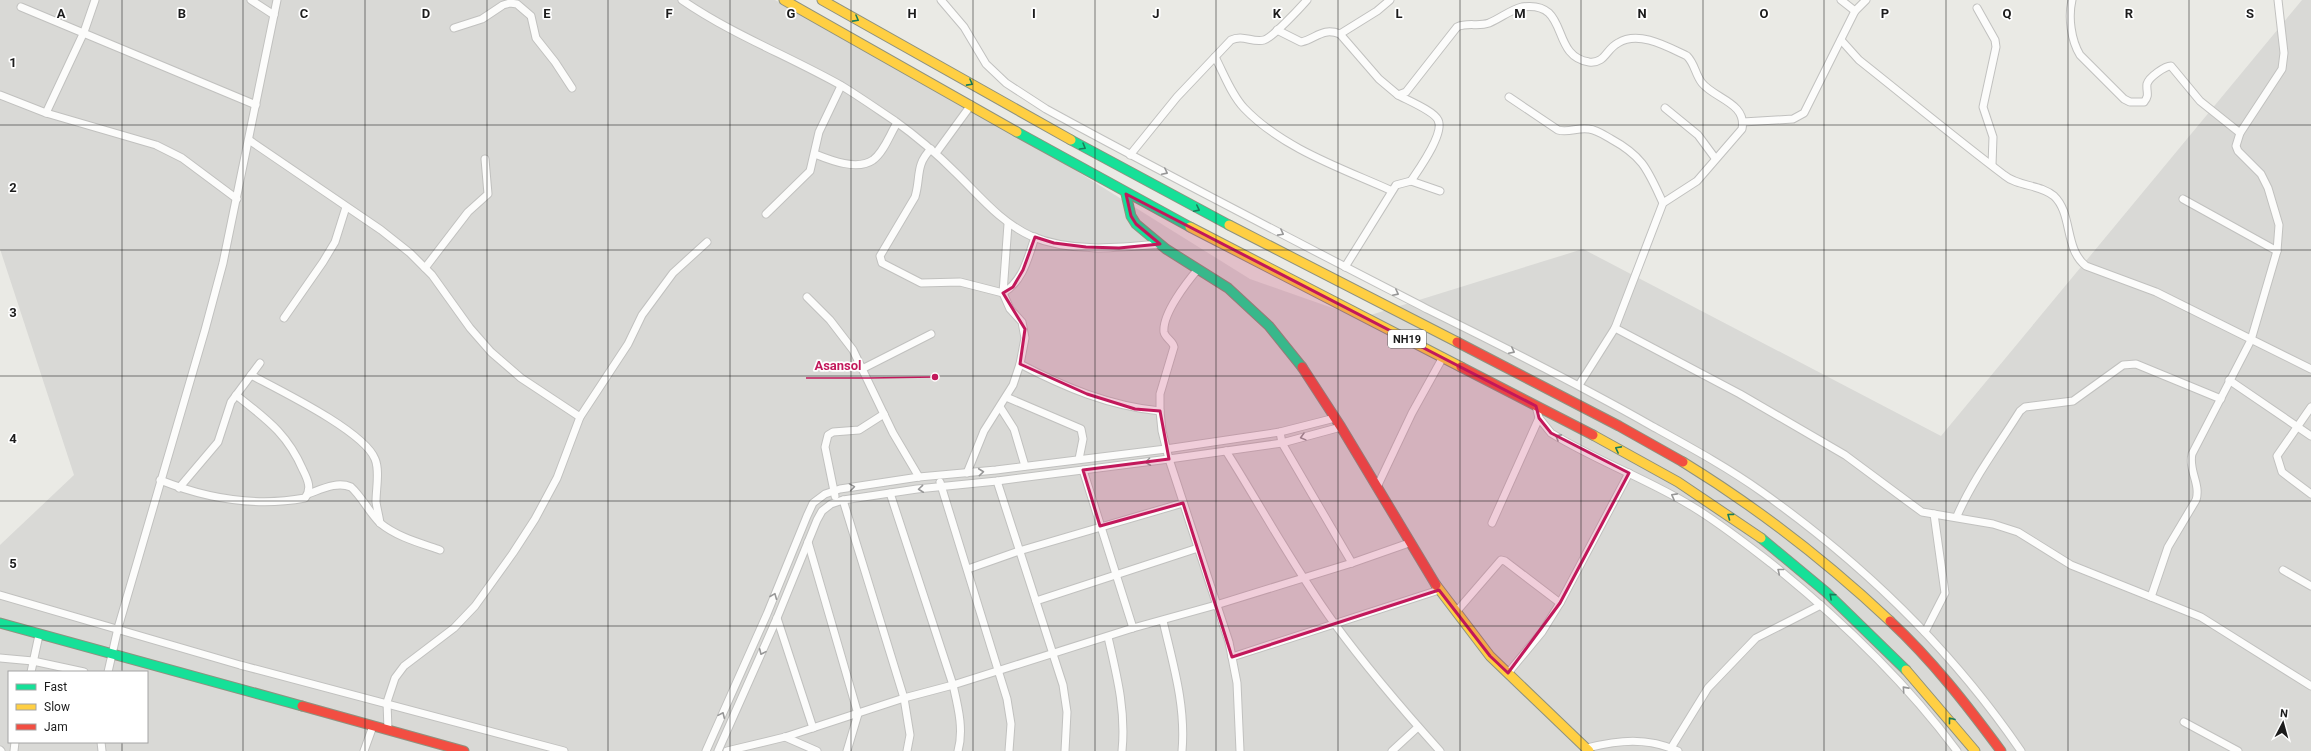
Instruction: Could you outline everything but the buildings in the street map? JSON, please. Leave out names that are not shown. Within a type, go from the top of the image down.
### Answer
[{"type":"main road","name":"NH19","points":[[784,0],[1126,194],[1443,357],[1686,486],[1734,519],[1829,592],[1864,625],[1938,703],[1975,751]]},
{"type":"main road","name":"NH19","points":[[822,0],[1114,165],[1566,398],[1674,456],[1716,482],[1799,542],[1842,577],[1882,614],[1920,652],[1961,699],[2001,751]]},
{"type":"main road","points":[[1126,194],[1131,216],[1136,224],[1160,244],[1228,288],[1269,326],[1302,368],[1336,418],[1438,590],[1490,656],[1588,750]]},
{"type":"main road","points":[[0,624],[112,656],[464,751]]},
{"type":"street","points":[[46,113],[84,32],[95,0]]},
{"type":"street","points":[[251,0],[274,15]]},
{"type":"street","points":[[108,671],[118,628],[205,330],[249,140],[277,0]]},
{"type":"street","points":[[682,0],[720,25],[841,86],[897,123],[933,151],[1008,224],[1035,237],[1054,243],[1086,247],[1119,248],[1160,244]]},
{"type":"street","points":[[941,0],[964,27],[986,64],[1006,83],[1046,109],[1130,155],[1345,267],[1579,385],[1694,449],[1761,491],[1830,544],[1925,632],[1950,659],[2021,751]]},
{"type":"street","points":[[1130,155],[1178,97],[1226,45],[1236,38],[1264,40],[1277,30],[1308,0]]},
{"type":"street","points":[[1340,34],[1377,11],[1390,0]]},
{"type":"street","points":[[1841,0],[1855,11]]},
{"type":"street","points":[[1743,122],[1793,119],[1801,116],[1807,108],[1855,11],[1866,0]]},
{"type":"street","points":[[2072,0],[2070,14],[2076,49],[2080,55],[2124,99],[2130,102],[2144,102],[2149,94],[2147,84],[2149,80],[2166,66],[2171,66],[2200,101],[2240,133]]},
{"type":"street","points":[[2151,597],[2173,537],[2196,500],[2199,492],[2190,462],[2192,454],[2229,380],[2252,340],[2277,251],[2279,236],[2277,217],[2265,181],[2238,151],[2236,146],[2240,133],[2282,69],[2284,53],[2278,0]]},
{"type":"street","points":[[454,28],[482,19],[510,1],[517,4],[526,9],[531,16],[536,38],[555,62],[572,88]]},
{"type":"street","points":[[1398,96],[1406,92],[1457,27],[1464,24],[1490,23],[1511,11],[1534,5],[1549,9],[1554,15],[1567,48],[1578,59],[1596,62],[1601,60],[1618,42],[1642,39],[1659,43],[1687,56],[1692,61],[1704,85],[1734,106],[1743,122],[1742,129],[1690,186],[1663,203],[1615,328],[1579,385]]},
{"type":"street","points":[[21,7],[256,105]]},
{"type":"street","points":[[1976,8],[1995,40],[1996,47],[1984,107],[1994,138],[1992,165]]},
{"type":"street","points":[[1277,30],[1301,42],[1318,33],[1334,32],[1340,34],[1378,79],[1398,96],[1432,114],[1438,119],[1440,126],[1434,143],[1411,181]]},
{"type":"street","points":[[1841,40],[1859,60],[2012,180],[2045,192],[2055,198],[2061,208],[2074,252],[2078,260],[2086,266],[2156,292],[2311,369]]},
{"type":"street","points":[[1215,57],[1229,86],[1243,107],[1262,124],[1283,139],[1310,153],[1390,190]]},
{"type":"street","points":[[766,214],[810,171],[819,132],[841,86]]},
{"type":"street","points":[[0,95],[46,113],[156,145],[182,158],[236,199]]},
{"type":"street","points":[[1510,96],[1558,130],[1565,132],[1588,128],[1595,130],[1634,152],[1645,165],[1663,203]]},
{"type":"street","points":[[971,105],[933,151],[920,164],[919,186],[915,196],[882,251],[880,260],[882,263],[904,276],[921,283],[960,282],[1003,293],[1013,287],[1023,270],[1035,237]]},
{"type":"street","points":[[1665,108],[1698,136],[1715,158]]},
{"type":"street","points":[[815,154],[846,164],[861,164],[872,160],[880,153],[897,123]]},
{"type":"street","points":[[249,140],[381,230],[425,268],[450,299],[470,328],[491,352],[521,378],[580,417]]},
{"type":"street","points":[[425,268],[468,212],[488,194],[485,159]]},
{"type":"street","points":[[1345,267],[1390,190],[1396,185],[1411,181],[1440,191]]},
{"type":"street","points":[[2183,199],[2277,251]]},
{"type":"street","points":[[284,318],[335,242],[346,207]]},
{"type":"street","points":[[967,473],[984,431],[1006,397],[1020,364],[1025,329],[1022,322],[1010,309],[1003,293],[1008,224]]},
{"type":"street","points":[[388,730],[387,702],[394,678],[404,666],[454,628],[475,606],[535,519],[557,478],[580,417],[628,344],[642,315],[673,273],[707,242]]},
{"type":"street","points":[[1198,269],[1179,295],[1165,324],[1164,333],[1174,347],[1160,394],[1160,411],[1166,449],[1229,642],[1237,690],[1240,751]]},
{"type":"street","points":[[807,298],[842,334],[919,477]]},
{"type":"street","points":[[1615,328],[1805,431],[1860,466],[1914,507],[1934,514],[1957,516],[1993,524],[2018,532],[2071,565],[2215,624],[2311,686]]},
{"type":"street","points":[[862,369],[931,334]]},
{"type":"street","points":[[1377,487],[1412,413],[1443,357]]},
{"type":"street","points":[[179,488],[218,442],[226,414],[236,395],[260,363]]},
{"type":"street","points":[[1957,516],[1971,485],[1983,470],[2020,411],[2025,407],[2073,401],[2129,363],[2136,364],[2221,398]]},
{"type":"street","points":[[1020,364],[1057,383],[1087,394],[1134,409],[1160,411]]},
{"type":"street","points":[[251,375],[335,421],[369,449],[375,458],[377,469],[376,503],[380,523]]},
{"type":"street","points":[[2229,380],[2311,436]]},
{"type":"street","points":[[236,395],[286,438],[297,454],[305,474],[309,486],[308,494]]},
{"type":"street","points":[[1006,397],[1082,429],[1083,439],[1079,459]]},
{"type":"street","points":[[1536,406],[1539,418],[1551,433],[1675,496],[1719,523],[1820,605],[1892,674],[1957,751]]},
{"type":"street","points":[[1000,407],[1014,429],[1025,466]]},
{"type":"street","points":[[2311,407],[2277,456],[2277,461],[2282,472],[2311,494]]},
{"type":"street","points":[[884,414],[859,430],[833,432],[828,435],[825,447],[834,491],[840,501],[904,698],[910,735],[907,751]]},
{"type":"street","points":[[706,751],[767,614],[807,516],[813,504],[825,494],[834,491],[919,477],[967,473],[1166,449],[1280,432],[1336,418]]},
{"type":"street","points":[[1492,523],[1539,418]]},
{"type":"street","points":[[718,751],[777,618],[822,511],[840,501],[890,493],[997,481],[1282,443],[1341,426]]},
{"type":"street","points":[[1280,432],[1282,443],[1352,563]]},
{"type":"street","points":[[1226,451],[1303,578],[1334,622],[1388,693],[1440,751]]},
{"type":"street","points":[[1082,470],[1133,628]]},
{"type":"street","points":[[1508,673],[1542,632],[1560,603],[1629,473]]},
{"type":"street","points":[[939,476],[940,487],[968,569],[1008,699],[1010,717],[1009,751]]},
{"type":"street","points":[[160,480],[179,488],[214,497],[245,500],[296,500],[305,498],[308,494],[336,485],[345,484],[351,487],[380,523],[394,532],[440,550]]},
{"type":"street","points":[[997,481],[1063,685],[1067,712],[1065,751]]},
{"type":"street","points":[[890,493],[953,685],[960,716],[960,742],[958,751]]},
{"type":"street","points":[[968,569],[1019,551],[1100,526],[1183,503]]},
{"type":"street","points":[[1925,632],[1945,593],[1934,514]]},
{"type":"street","points":[[808,542],[858,714],[847,751]]},
{"type":"street","points":[[727,751],[785,737],[904,698],[953,685],[1133,628],[1163,621],[1352,563],[1409,543]]},
{"type":"street","points":[[1036,601],[1198,548]]},
{"type":"street","points":[[1456,612],[1501,560],[1505,561],[1560,603]]},
{"type":"street","points":[[2283,570],[2311,586]]},
{"type":"street","points":[[1232,656],[1334,622],[1438,590]]},
{"type":"street","points":[[0,595],[118,628],[240,665],[387,702],[564,751]]},
{"type":"street","points":[[1588,750],[1629,740],[1648,742],[1675,750],[1708,688],[1756,638],[1820,605]]},
{"type":"street","points":[[777,618],[813,728]]},
{"type":"street","points":[[1163,621],[1179,688],[1184,730],[1182,751]]},
{"type":"street","points":[[34,671],[33,661],[39,635]]},
{"type":"street","points":[[1108,637],[1122,696],[1124,729],[1122,751]]},
{"type":"street","points":[[0,658],[33,661],[79,671]]},
{"type":"street","points":[[2184,722],[2238,751]]},
{"type":"street","points":[[364,751],[373,726]]},
{"type":"street","points":[[1392,751],[1418,727]]},
{"type":"street","points":[[785,737],[817,751]]},
{"type":"highlighted area","points":[[1126,194],[1536,406],[1539,418],[1551,433],[1629,473],[1560,603],[1508,673],[1490,656],[1439,590],[1232,657],[1183,503],[1100,526],[1083,470],[1169,459],[1160,411],[1135,409],[1087,394],[1020,364],[1025,329],[1003,293],[1013,287],[1023,270],[1035,237],[1054,243],[1086,247],[1119,248],[1160,244],[1136,224],[1131,216]]},
{"type":"shaded area","points":[[0,0],[775,0],[1017,134],[1250,279],[1361,318],[1583,249],[1941,436],[2302,0],[2311,0],[2311,751],[0,751],[0,545],[74,475],[0,249]]},
{"type":"traffic: fast","points":[[1017,132],[1190,227]]},
{"type":"traffic: fast","points":[[1071,140],[1229,225]]},
{"type":"traffic: fast","points":[[1126,194],[1131,216],[1136,224],[1166,249],[1228,288],[1269,326],[1302,367]]},
{"type":"traffic: fast","points":[[1761,538],[1826,592],[1906,670]]},
{"type":"traffic: fast","points":[[0,623],[302,706]]},
{"type":"traffic: slow","points":[[784,0],[1017,132]]},
{"type":"traffic: slow","points":[[822,0],[1071,140]]},
{"type":"traffic: slow","points":[[1229,225],[1457,342]]},
{"type":"traffic: slow","points":[[1190,227],[1461,367]]},
{"type":"traffic: slow","points":[[1593,435],[1678,482],[1761,538]]},
{"type":"traffic: slow","points":[[1683,462],[1738,498],[1791,536],[1841,577],[1890,621]]},
{"type":"traffic: slow","points":[[1436,585],[1490,656],[1589,751]]},
{"type":"traffic: slow","points":[[1906,670],[1975,751]]},
{"type":"traffic: jam","points":[[1457,342],[1619,426],[1683,462]]},
{"type":"traffic: jam","points":[[1302,367],[1341,427],[1436,585]]},
{"type":"traffic: jam","points":[[1461,367],[1593,435]]},
{"type":"traffic: jam","points":[[1890,621],[1920,651],[1948,683],[2001,751]]},
{"type":"traffic: jam","points":[[302,706],[464,751]]},
{"type":"place","name":"Asansol","points":[[935,377]]}]
